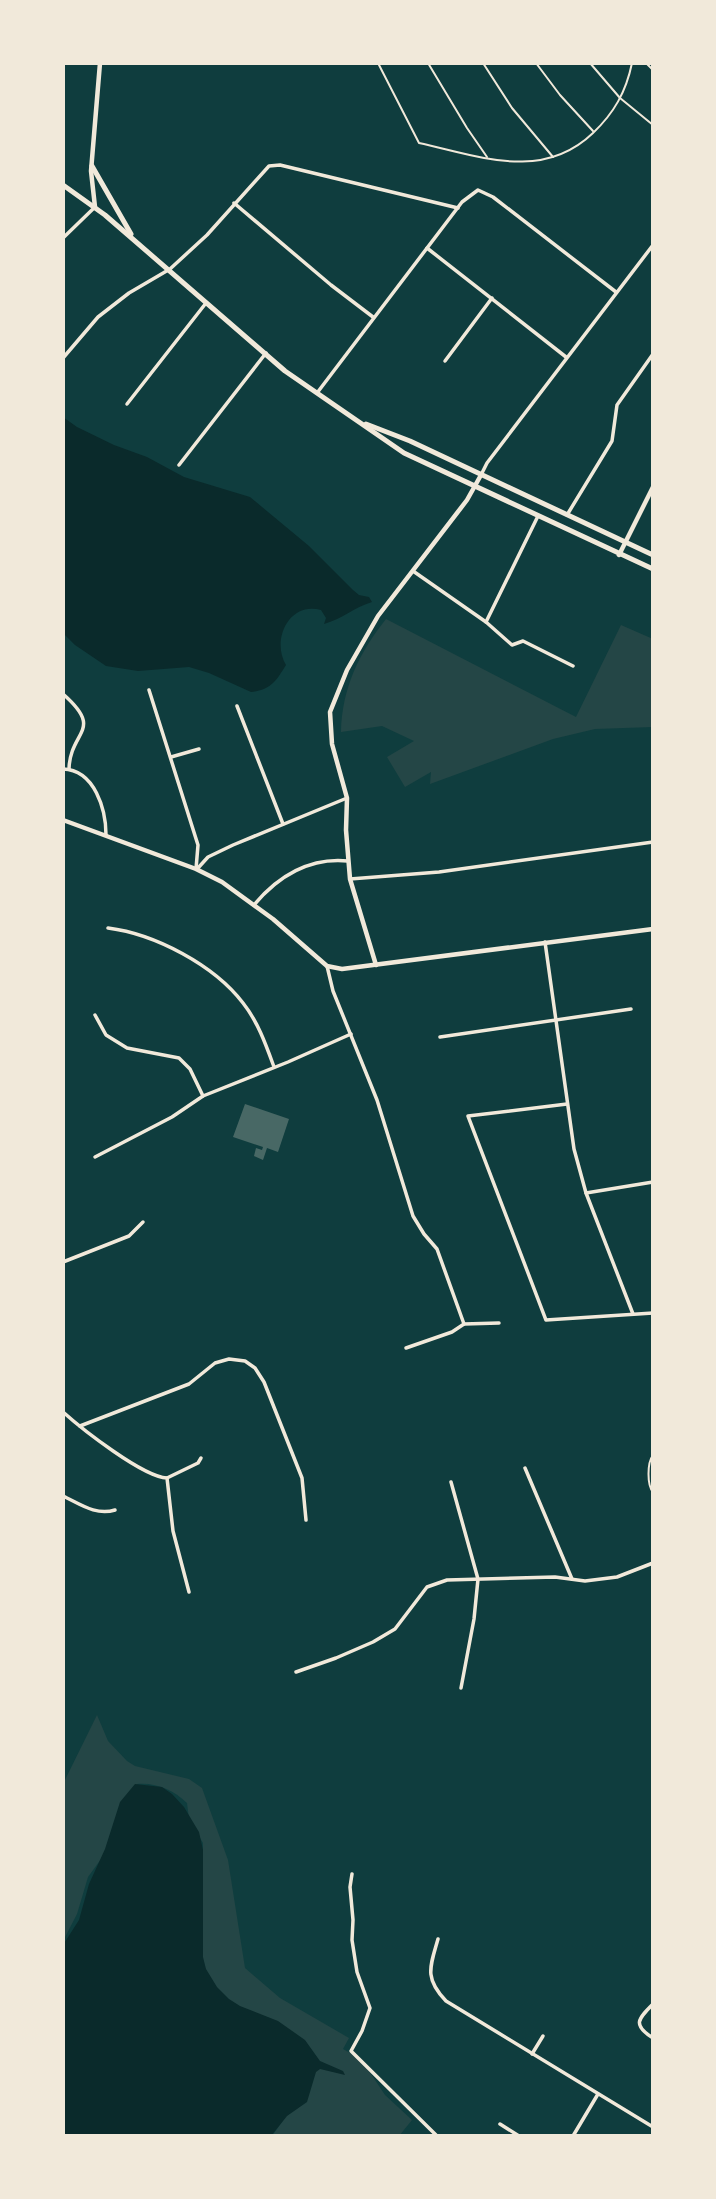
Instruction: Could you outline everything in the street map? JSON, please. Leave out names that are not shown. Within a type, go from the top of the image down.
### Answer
[{"type":"main road","points":[[92,166],[134,240]]},
{"type":"main road","points":[[63,186],[95,207],[170,269],[266,354],[316,393],[404,453],[653,569]]},
{"type":"main road","points":[[357,421],[410,441],[653,555]]},
{"type":"street","points":[[63,238],[95,207],[92,166],[100,63]]},
{"type":"street","points":[[63,358],[98,317],[129,293],[170,269],[207,235],[266,168],[273,164],[458,208]]},
{"type":"street","points":[[316,393],[458,208],[474,191],[486,193],[616,292]]},
{"type":"street","points":[[234,203],[373,317]]},
{"type":"street","points":[[376,965],[350,879],[347,798],[332,744],[330,712],[347,670],[372,627],[467,500],[486,463],[653,245]]},
{"type":"street","points":[[427,248],[566,356]]},
{"type":"street","points":[[445,360],[492,298]]},
{"type":"street","points":[[127,404],[207,301]]},
{"type":"street","points":[[179,465],[266,354]]},
{"type":"street","points":[[567,515],[612,441],[617,405],[653,354]]},
{"type":"street","points":[[619,555],[653,487]]},
{"type":"street","points":[[486,622],[538,516]]},
{"type":"street","points":[[413,571],[486,622],[512,645],[523,641],[573,666]]},
{"type":"street","points":[[149,690],[198,845],[196,869]]},
{"type":"street","points":[[63,694],[80,708],[84,720],[81,736],[69,757],[69,769]]},
{"type":"street","points":[[237,706],[283,824]]},
{"type":"street","points":[[170,758],[199,748]]},
{"type":"street","points":[[63,769],[78,773],[94,788],[106,818],[106,835]]},
{"type":"street","points":[[196,869],[208,857],[347,798]]},
{"type":"street","points":[[63,820],[196,869],[222,882],[327,966],[342,969],[653,929]]},
{"type":"street","points":[[350,879],[439,872],[653,842]]},
{"type":"street","points":[[254,905],[273,884],[293,872],[328,859],[348,861]]},
{"type":"street","points":[[108,928],[145,935],[213,975],[242,1001],[254,1019],[275,1068]]},
{"type":"street","points":[[545,942],[574,1149],[586,1193],[633,1314]]},
{"type":"street","points":[[327,966],[333,991],[377,1100],[413,1216],[424,1234],[438,1249],[464,1324]]},
{"type":"street","points":[[440,1037],[631,1009]]},
{"type":"street","points":[[95,1015],[106,1035],[127,1048],[179,1058],[190,1069],[203,1096]]},
{"type":"street","points":[[95,1157],[172,1116],[203,1096],[351,1034]]},
{"type":"street","points":[[567,1104],[469,1116],[546,1320],[653,1313]]},
{"type":"street","points":[[586,1193],[653,1182]]},
{"type":"street","points":[[63,1262],[129,1236],[144,1222]]},
{"type":"street","points":[[406,1348],[452,1332],[464,1324],[499,1323]]},
{"type":"street","points":[[80,1426],[189,1384],[215,1363],[229,1359],[245,1361],[255,1368],[264,1382],[302,1478],[306,1520]]},
{"type":"street","points":[[63,1412],[152,1475],[167,1478],[190,1468],[201,1458]]},
{"type":"street","points":[[524,1468],[572,1579]]},
{"type":"street","points":[[167,1478],[173,1531],[189,1592]]},
{"type":"street","points":[[451,1482],[478,1579],[474,1619],[461,1688]]},
{"type":"street","points":[[63,1496],[96,1512],[115,1510]]},
{"type":"street","points":[[296,1672],[373,1642],[395,1629],[427,1587],[447,1580],[555,1577],[586,1581],[617,1577],[653,1563]]},
{"type":"street","points":[[352,1874],[352,1940],[357,1972],[370,2008],[351,2051],[437,2136]]},
{"type":"street","points":[[438,1939],[430,1975],[439,1994],[458,2010],[653,2127]]},
{"type":"street","points":[[653,2004],[641,2018],[639,2026],[653,2038]]},
{"type":"street","points":[[532,2054],[543,2036]]},
{"type":"street","points":[[573,2136],[598,2094]]},
{"type":"street","points":[[500,2124],[519,2136]]},
{"type":"lane","points":[[378,63],[419,142],[501,162],[522,163],[553,158],[571,151],[594,132],[612,113],[632,63]]},
{"type":"lane","points":[[428,63],[488,157]]},
{"type":"lane","points":[[483,63],[512,108],[553,158]]},
{"type":"lane","points":[[536,63],[560,95],[594,132]]},
{"type":"lane","points":[[590,63],[620,98],[653,125]]},
{"type":"lane","points":[[646,63],[653,70]]},
{"type":"lane","points":[[653,1455],[649,1460],[649,1487],[653,1492]]},
{"type":"shaded area","points":[[63,417],[77,427],[147,457],[184,477],[250,497],[309,546],[353,590],[359,595],[369,597],[372,602],[324,624],[326,618],[321,610],[300,611],[292,617],[282,634],[282,655],[286,665],[272,684],[258,691],[251,692],[189,667],[138,671],[106,666],[75,645],[63,633]]},
{"type":"shaded area","points":[[386,619],[576,717],[621,625],[653,639],[653,727],[595,729],[553,739],[430,784],[431,772],[405,787],[387,757],[414,741],[382,726],[341,732],[345,701],[354,672]]},
{"type":"shaded area","points":[[97,1715],[108,1741],[127,1761],[135,1766],[189,1779],[202,1788],[228,1860],[245,1968],[280,1998],[349,2038],[343,2049],[361,2059],[385,2095],[412,2120],[399,2136],[272,2136],[289,2112],[223,2005],[203,1964],[203,1843],[189,1819],[187,1803],[170,1791],[151,1784],[137,1784],[104,1855],[88,1877],[77,1914],[63,1941],[63,1784]]},
{"type":"shaded area","points":[[135,1784],[162,1787],[172,1794],[184,1807],[199,1832],[203,1850],[203,1957],[206,1969],[217,1987],[240,2006],[278,2021],[305,2040],[320,2061],[343,2071],[345,2075],[320,2069],[316,2072],[307,2102],[287,2116],[271,2136],[63,2136],[63,1945],[79,1920],[89,1884],[105,1849],[120,1802]]},
{"type":"building","points":[[245,1104],[289,1119],[278,1152],[267,1148],[263,1160],[254,1156],[256,1148],[262,1150],[263,1147],[233,1137]]}]
